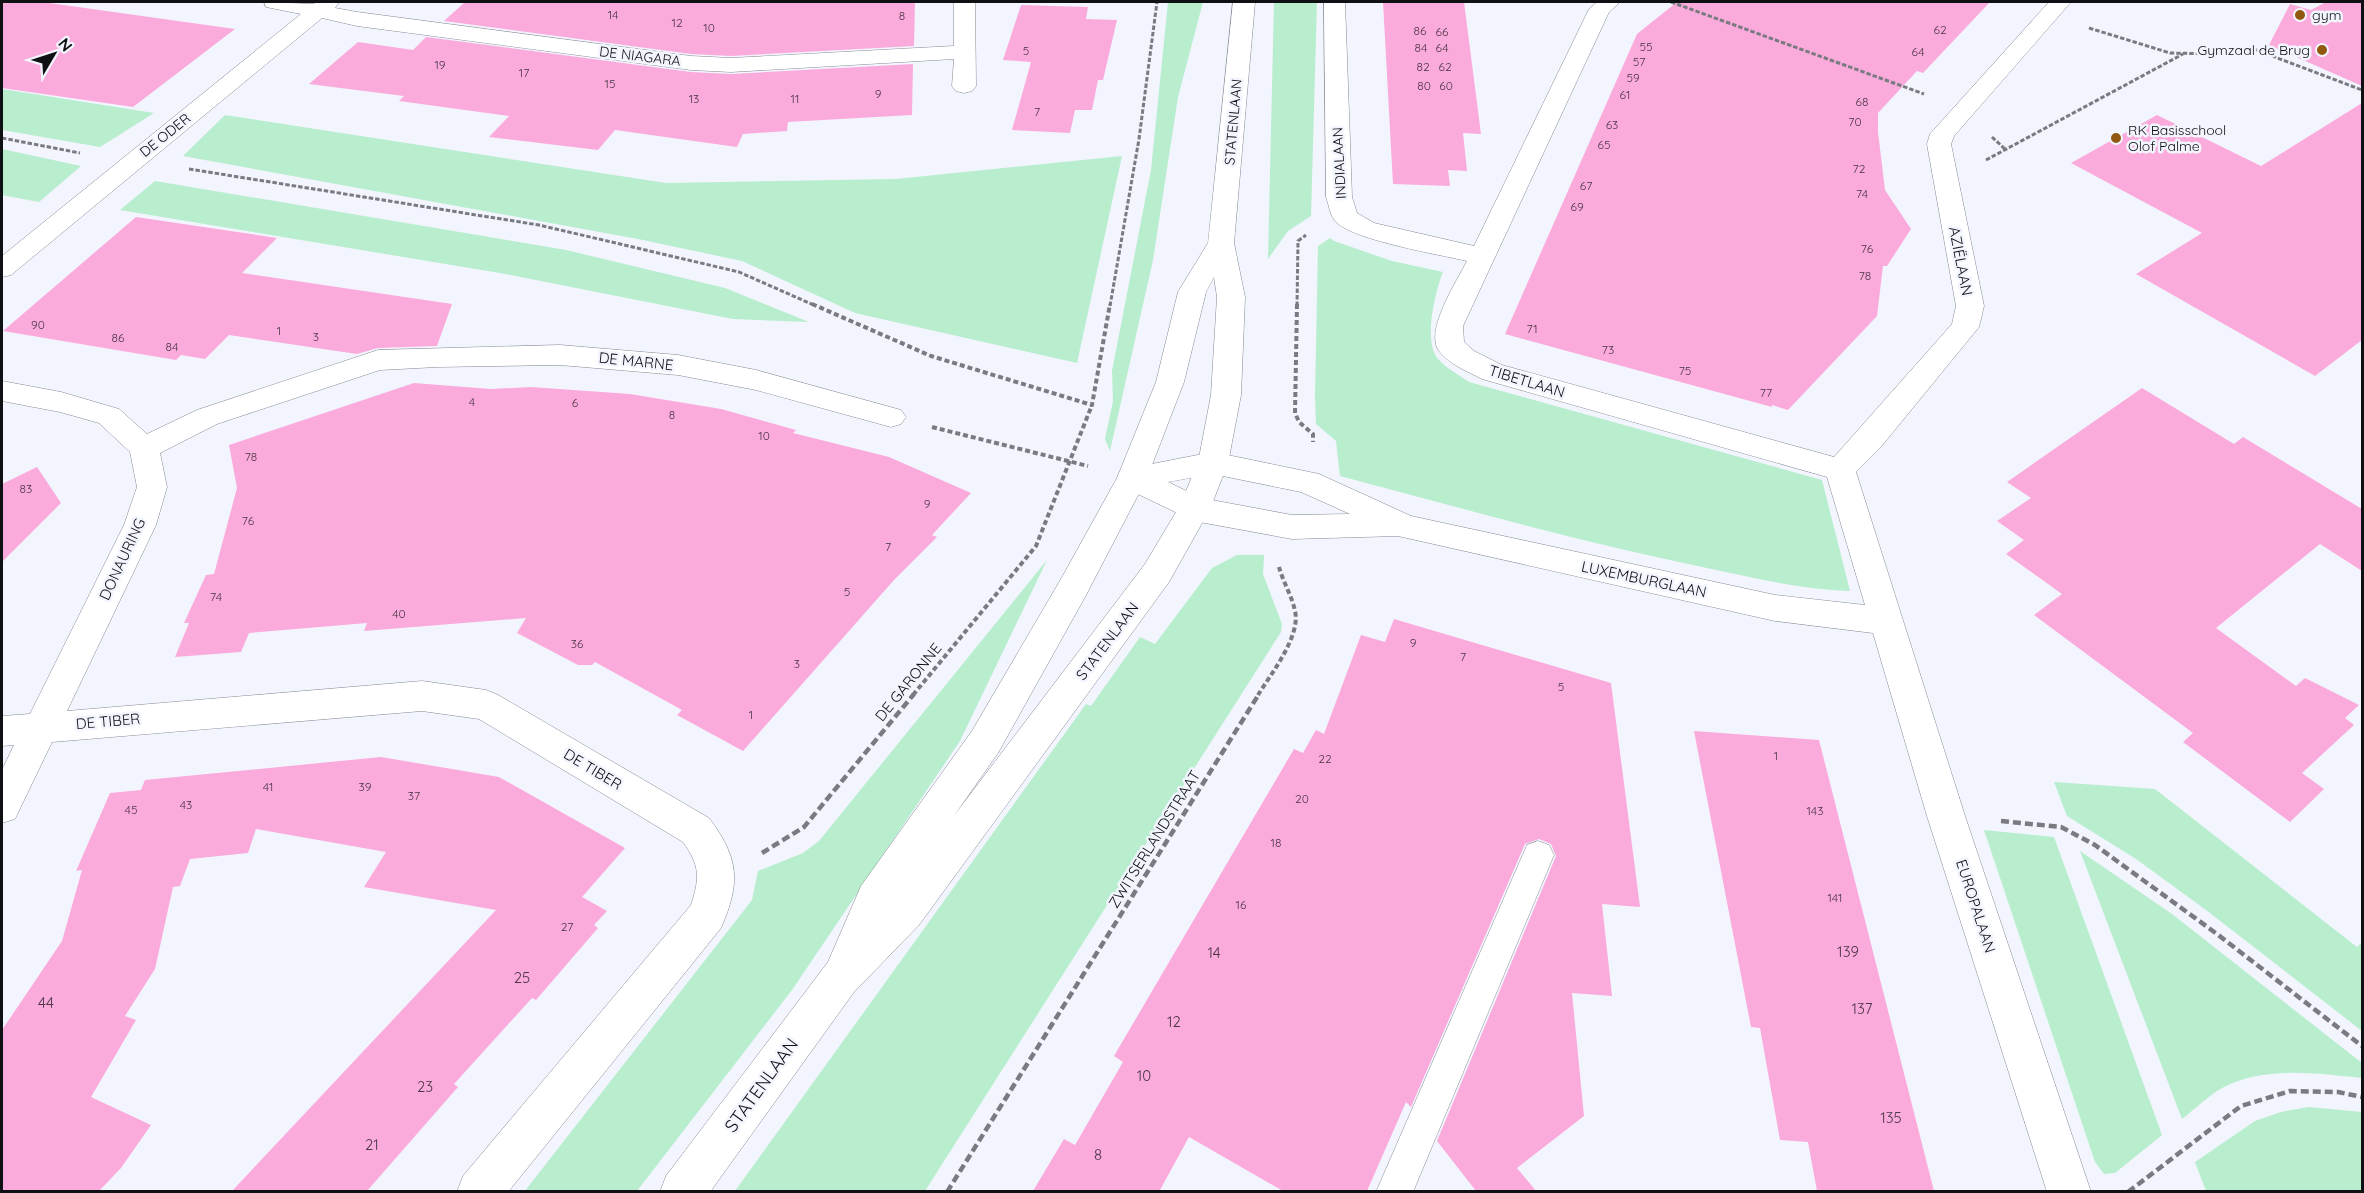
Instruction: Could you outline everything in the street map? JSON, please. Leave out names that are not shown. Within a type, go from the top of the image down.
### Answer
[{"type":"street","name":"DE NIAGARA","points":[[274,2],[323,6],[357,19],[721,65],[965,52]]},
{"type":"street","points":[[964,86],[965,2]]},
{"type":"street","name":"STATENLAAN","points":[[682,1191],[840,978],[906,912],[1157,573],[1194,508],[1214,463],[1226,395],[1231,297],[1221,243],[1244,2]]},
{"type":"street","name":"INDIALAAN","points":[[1334,2],[1339,197],[1345,217],[1366,229],[1482,256]]},
{"type":"street","name":"TIBETLAAN","points":[[1610,2],[1600,9],[1449,326],[1450,345],[1464,358],[1491,372],[1840,470]]},
{"type":"street","name":"DE ODER","points":[[2,269],[323,6]]},
{"type":"street","name":"AZIËLAAN","points":[[1840,470],[1869,440],[1965,327],[1970,306],[1939,144],[1942,134],[2054,8]]},
{"type":"street","name":"STATENLAAN","points":[[840,978],[875,899],[986,742],[1074,588],[1132,478],[1170,382],[1192,292],[1221,243]]},
{"type":"street","name":"DE MARNE","points":[[144,448],[207,417],[378,360],[437,357],[560,355],[678,365],[756,380],[891,417]]},
{"type":"street","points":[[2,391],[61,402],[109,416],[144,448]]},
{"type":"street","name":"DONAURING","points":[[2,807],[140,525],[152,487],[144,448]]},
{"type":"street","name":"LUXEMBURGLAAN","points":[[1132,478],[1214,463],[1308,482],[1404,526],[1775,608],[1885,621]]},
{"type":"street","points":[[1840,470],[1885,621]]},
{"type":"street","name":"LUXEMBURGLAAN","points":[[1132,478],[1194,508],[1292,527],[1404,526]]},
{"type":"street","name":"EUROPALAAN","points":[[1885,621],[1946,816],[2069,1191]]},
{"type":"street","name":"DE TIBER","points":[[2,730],[422,696],[486,705],[696,830],[713,852],[718,880],[707,915],[479,1191]]},
{"type":"lane","points":[[1394,1191],[1538,855]]},
{"type":"path","name":"DE GARONNE","points":[[718,880],[804,827],[1036,546],[1092,405],[1139,139],[1157,2]]},
{"type":"path","points":[[1671,2],[1964,109],[2006,150]]},
{"type":"path","points":[[2054,8],[2162,51],[2216,54],[2251,48],[2362,90]]},
{"type":"path","points":[[1941,156],[1982,163],[2184,54]]},
{"type":"path","points":[[2,138],[539,225],[739,272],[930,356],[1092,405]]},
{"type":"path","points":[[1308,482],[1314,446],[1313,434],[1299,422],[1295,413],[1298,241],[1312,230],[1345,217]]},
{"type":"path","points":[[891,417],[1132,478]]},
{"type":"path","name":"ZWITSERLANDSTRAAT","points":[[947,1191],[1282,657],[1296,624],[1291,599],[1281,579],[1279,565],[1292,527]]},
{"type":"path","points":[[1946,816],[2061,827],[2095,845],[2217,934],[2362,1046]]},
{"type":"path","points":[[2128,1191],[2241,1106],[2290,1091],[2338,1092],[2362,1097]]},
{"type":"green space","points":[[1168,2],[1203,2],[1178,97],[1153,260],[1110,451],[1105,439],[1113,401],[1112,371],[1151,170]]},
{"type":"green space","points":[[1274,2],[1317,2],[1311,216],[1288,231],[1268,259]]},
{"type":"green space","points":[[2,89],[154,113],[100,147],[2,130]]},
{"type":"green space","points":[[225,115],[666,183],[896,179],[1122,156],[1077,363],[855,313],[742,261],[638,239],[183,156]]},
{"type":"green space","points":[[2,149],[81,166],[39,202],[2,195]]},
{"type":"green space","points":[[155,181],[566,250],[725,288],[809,322],[733,319],[500,273],[120,210]]},
{"type":"green space","points":[[1330,238],[1392,261],[1443,272],[1432,317],[1431,341],[1438,359],[1469,382],[1822,480],[1850,591],[1810,588],[1648,555],[1340,476],[1336,441],[1316,424],[1318,246]]},
{"type":"green space","points":[[1237,555],[1264,555],[1263,574],[1282,624],[1281,632],[925,1191],[735,1191],[1086,704],[1091,706],[1140,637],[1155,644],[1212,568]]},
{"type":"green space","points":[[1047,560],[960,741],[792,990],[637,1191],[524,1192],[752,900],[758,871],[803,853],[819,841]]},
{"type":"green space","points":[[2054,782],[2155,789],[2357,947],[2362,942],[2362,1031],[2206,910],[2136,859],[2067,816]]},
{"type":"green space","points":[[1984,830],[2054,837],[2162,1135],[2115,1173],[2104,1174],[2095,1162]]},
{"type":"green space","points":[[2080,851],[2172,914],[2362,1063],[2362,1078],[2291,1073],[2255,1076],[2222,1088],[2182,1119]]},
{"type":"green space","points":[[2309,1107],[2362,1112],[2362,1191],[2206,1191],[2195,1162],[2255,1121],[2281,1112]]},
{"type":"building","points":[[2,2],[42,2],[235,29],[133,107],[2,88]]},
{"type":"building","points":[[465,2],[915,2],[914,46],[731,56],[691,54],[444,21]]},
{"type":"building","points":[[1383,2],[1464,2],[1481,134],[1463,133],[1467,171],[1448,170],[1450,186],[1393,184]]},
{"type":"building","points":[[1677,2],[1990,2],[1923,73],[1917,71],[1878,113],[1885,190],[1911,229],[1887,266],[1883,266],[1877,316],[1788,410],[1505,334],[1637,34]]},
{"type":"building","name":"Gymzaal de Brug","points":[[2326,2],[2362,2],[2362,86],[2269,45],[2290,4],[2311,10]]},
{"type":"building","points":[[1021,5],[1088,7],[1086,19],[1117,20],[1103,80],[1098,80],[1092,110],[1075,110],[1070,133],[1012,130],[1031,62],[1003,60]]},
{"type":"building","points":[[426,37],[691,72],[731,74],[913,64],[912,115],[788,122],[787,131],[743,134],[737,147],[615,130],[598,150],[489,137],[509,116],[399,101],[404,96],[309,84],[358,42],[413,50]]},
{"type":"building","points":[[2362,103],[2362,340],[2315,376],[2136,274],[2202,233],[2071,163],[2157,115],[2261,166]]},
{"type":"building","points":[[136,217],[277,238],[242,273],[452,304],[437,346],[378,348],[357,354],[229,335],[205,359],[181,355],[176,360],[3,331]]},
{"type":"building","points":[[414,383],[491,389],[531,387],[630,394],[721,409],[796,430],[793,433],[889,457],[971,493],[932,535],[937,537],[894,580],[743,751],[677,715],[682,710],[595,662],[592,665],[578,665],[517,633],[526,618],[364,631],[367,623],[249,633],[241,652],[175,657],[189,623],[184,623],[206,575],[214,574],[237,488],[229,445]]},
{"type":"building","points":[[2142,388],[2234,444],[2243,437],[2362,509],[2362,571],[2320,544],[2216,628],[2296,686],[2305,678],[2359,705],[2345,718],[2354,725],[2302,773],[2324,789],[2290,822],[2183,742],[2193,733],[2034,615],[2062,594],[2006,554],[2024,540],[1997,521],[2031,498],[2007,482]]},
{"type":"building","points":[[37,467],[61,503],[2,562],[2,484]]},
{"type":"building","points":[[1394,619],[1611,683],[1640,907],[1602,904],[1612,996],[1572,993],[1584,1116],[1517,1168],[1536,1191],[1476,1191],[1437,1141],[1556,856],[1551,844],[1539,839],[1525,844],[1411,1107],[1406,1102],[1367,1191],[1283,1191],[1189,1137],[1160,1190],[1163,1191],[1033,1191],[1064,1139],[1075,1145],[1123,1062],[1114,1056],[1294,749],[1303,753],[1316,730],[1324,734],[1361,635],[1385,642]]},
{"type":"building","points":[[1694,731],[1819,740],[1934,1191],[1817,1191],[1808,1142],[1780,1140],[1760,1028],[1751,1027]]},
{"type":"building","points":[[381,757],[499,777],[625,848],[582,897],[607,911],[594,925],[598,928],[536,1000],[532,998],[454,1084],[458,1087],[367,1191],[232,1191],[496,910],[364,887],[386,852],[256,829],[248,853],[190,859],[180,886],[173,887],[155,969],[125,1016],[136,1020],[91,1097],[151,1125],[121,1168],[99,1191],[2,1191],[2,1030],[62,941],[82,870],[76,871],[110,793],[141,790],[145,780]]},
{"type":"place","name":"gym","points":[[2300,15]]},
{"type":"place","name":"Gymzaal de Brug","points":[[2322,50]]},
{"type":"place","name":"RK Basisschool Olof Palme","points":[[2116,138]]}]
